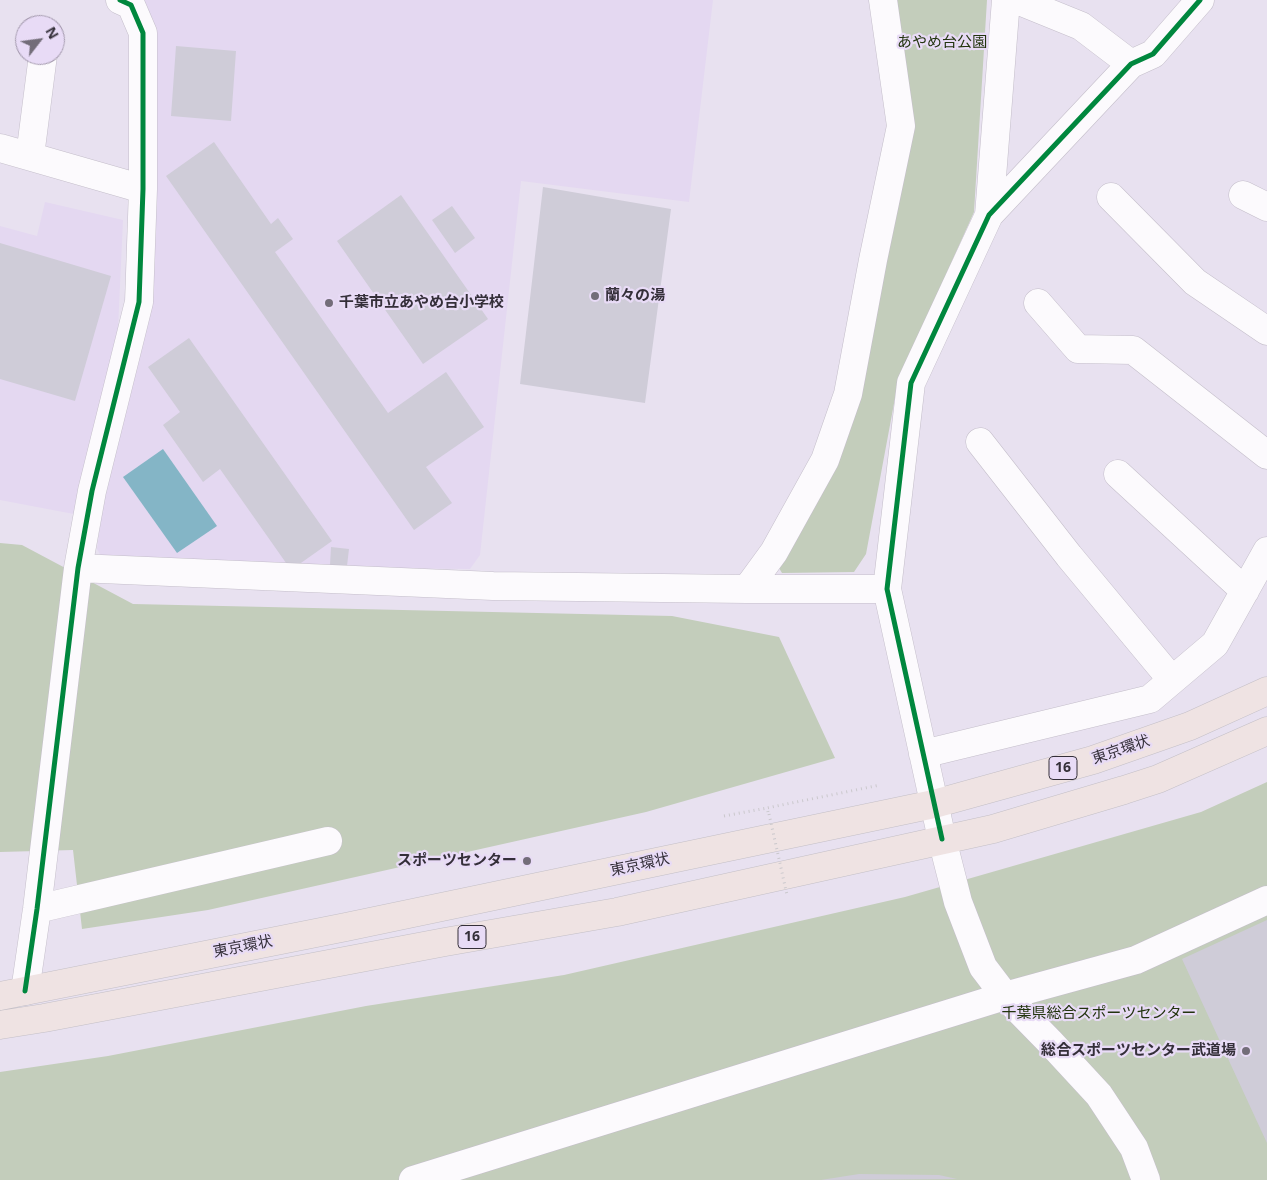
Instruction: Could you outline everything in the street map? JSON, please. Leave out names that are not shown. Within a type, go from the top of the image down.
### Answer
[{"type":"highway","name":"東京環状","points":[[12,994],[346,927],[934,804],[1092,760],[1190,726],[1267,691]]},
{"type":"highway","name":"16","points":[[0,1025],[617,912],[993,829],[1158,779],[1267,731]]},
{"type":"street","points":[[12,994],[37,909],[78,568],[92,492],[139,302],[143,189],[143,33],[131,5],[120,0]]},
{"type":"street","points":[[747,589],[774,552],[825,460],[848,394],[901,126],[883,0]]},
{"type":"street","points":[[989,215],[1006,0]]},
{"type":"street","points":[[1017,0],[1081,26],[1131,64]]},
{"type":"street","points":[[1146,1180],[1134,1148],[1099,1095],[1004,996],[983,967],[958,902],[942,839],[887,588],[911,383],[989,215],[1131,64],[1153,54],[1200,0]]},
{"type":"street","points":[[30,156],[42,65]]},
{"type":"street","points":[[0,148],[143,189]]},
{"type":"street","points":[[1243,195],[1267,208]]},
{"type":"street","points":[[1111,196],[1195,282],[1267,331]]},
{"type":"street","points":[[1038,303],[1078,350],[1133,350],[1267,455]]},
{"type":"street","points":[[980,442],[1069,556],[1172,680]]},
{"type":"street","points":[[1118,474],[1245,591]]},
{"type":"street","points":[[923,754],[1150,699],[1215,644],[1267,551]]},
{"type":"street","points":[[78,568],[493,586],[747,589],[887,588]]},
{"type":"street","points":[[37,909],[328,841]]},
{"type":"street","points":[[413,1180],[1004,996],[1136,960],[1267,900]]},
{"type":"path","points":[[724,816],[880,785]]},
{"type":"path","points":[[767,808],[786,895]]},
{"type":"shaded area","name":"千葉市立あやめ台小学校","points":[[141,0],[713,0],[689,202],[521,181],[480,555],[470,569],[106,565],[97,549],[105,488],[148,324],[152,282],[154,21]]},
{"type":"shaded area","points":[[45,202],[123,220],[118,329],[79,515],[0,500],[0,226],[37,236]]},
{"type":"green space","name":"あやめ台公園","points":[[896,0],[987,0],[974,212],[898,382],[866,554],[854,572],[782,573],[779,568],[833,465],[908,131]]},
{"type":"green space","points":[[0,543],[22,545],[133,604],[672,616],[779,637],[835,758],[646,812],[208,910],[82,929],[73,850],[0,852]]},
{"type":"green space","name":"千葉県総合スポーツセンター","points":[[1267,782],[1267,1180],[0,1180],[0,1072],[108,1056],[366,1006],[564,975],[905,897],[1201,812]]},
{"type":"water","points":[[163,449],[217,526],[177,553],[123,477]]},
{"type":"building","points":[[176,46],[236,51],[231,121],[171,116]]},
{"type":"building","points":[[214,142],[271,224],[278,218],[293,239],[275,252],[388,413],[446,372],[484,427],[426,467],[452,503],[414,530],[166,176]]},
{"type":"building","name":"蘭々の湯","points":[[543,187],[671,209],[645,403],[520,384]]},
{"type":"building","points":[[401,195],[488,319],[423,364],[337,241]]},
{"type":"building","points":[[452,206],[475,238],[455,253],[432,220]]},
{"type":"building","points":[[0,243],[111,276],[75,401],[0,379]]},
{"type":"building","points":[[189,338],[332,541],[291,570],[220,469],[203,482],[163,425],[180,412],[148,367]]},
{"type":"building","points":[[331,547],[349,549],[347,566],[330,565]]},
{"type":"building","name":"総合スポーツセンター武道場","points":[[1267,920],[1267,1143],[1182,959]]},
{"type":"building","points":[[859,1174],[939,1175],[957,1179],[821,1180]]},
{"type":"cycle path","points":[[25,991],[37,909],[78,568],[92,491],[139,302],[143,189],[143,33],[131,5],[120,0]]},
{"type":"cycle path","points":[[942,839],[887,589],[911,383],[989,215],[1131,64],[1153,54],[1200,0]]},
{"type":"place","name":"蘭々の湯","points":[[595,296]]},
{"type":"place","name":"千葉市立あやめ台小学校","points":[[329,303]]},
{"type":"place","name":"スポーツセンター","points":[[527,861]]},
{"type":"place","name":"総合スポーツセンター武道場","points":[[1246,1051]]}]
